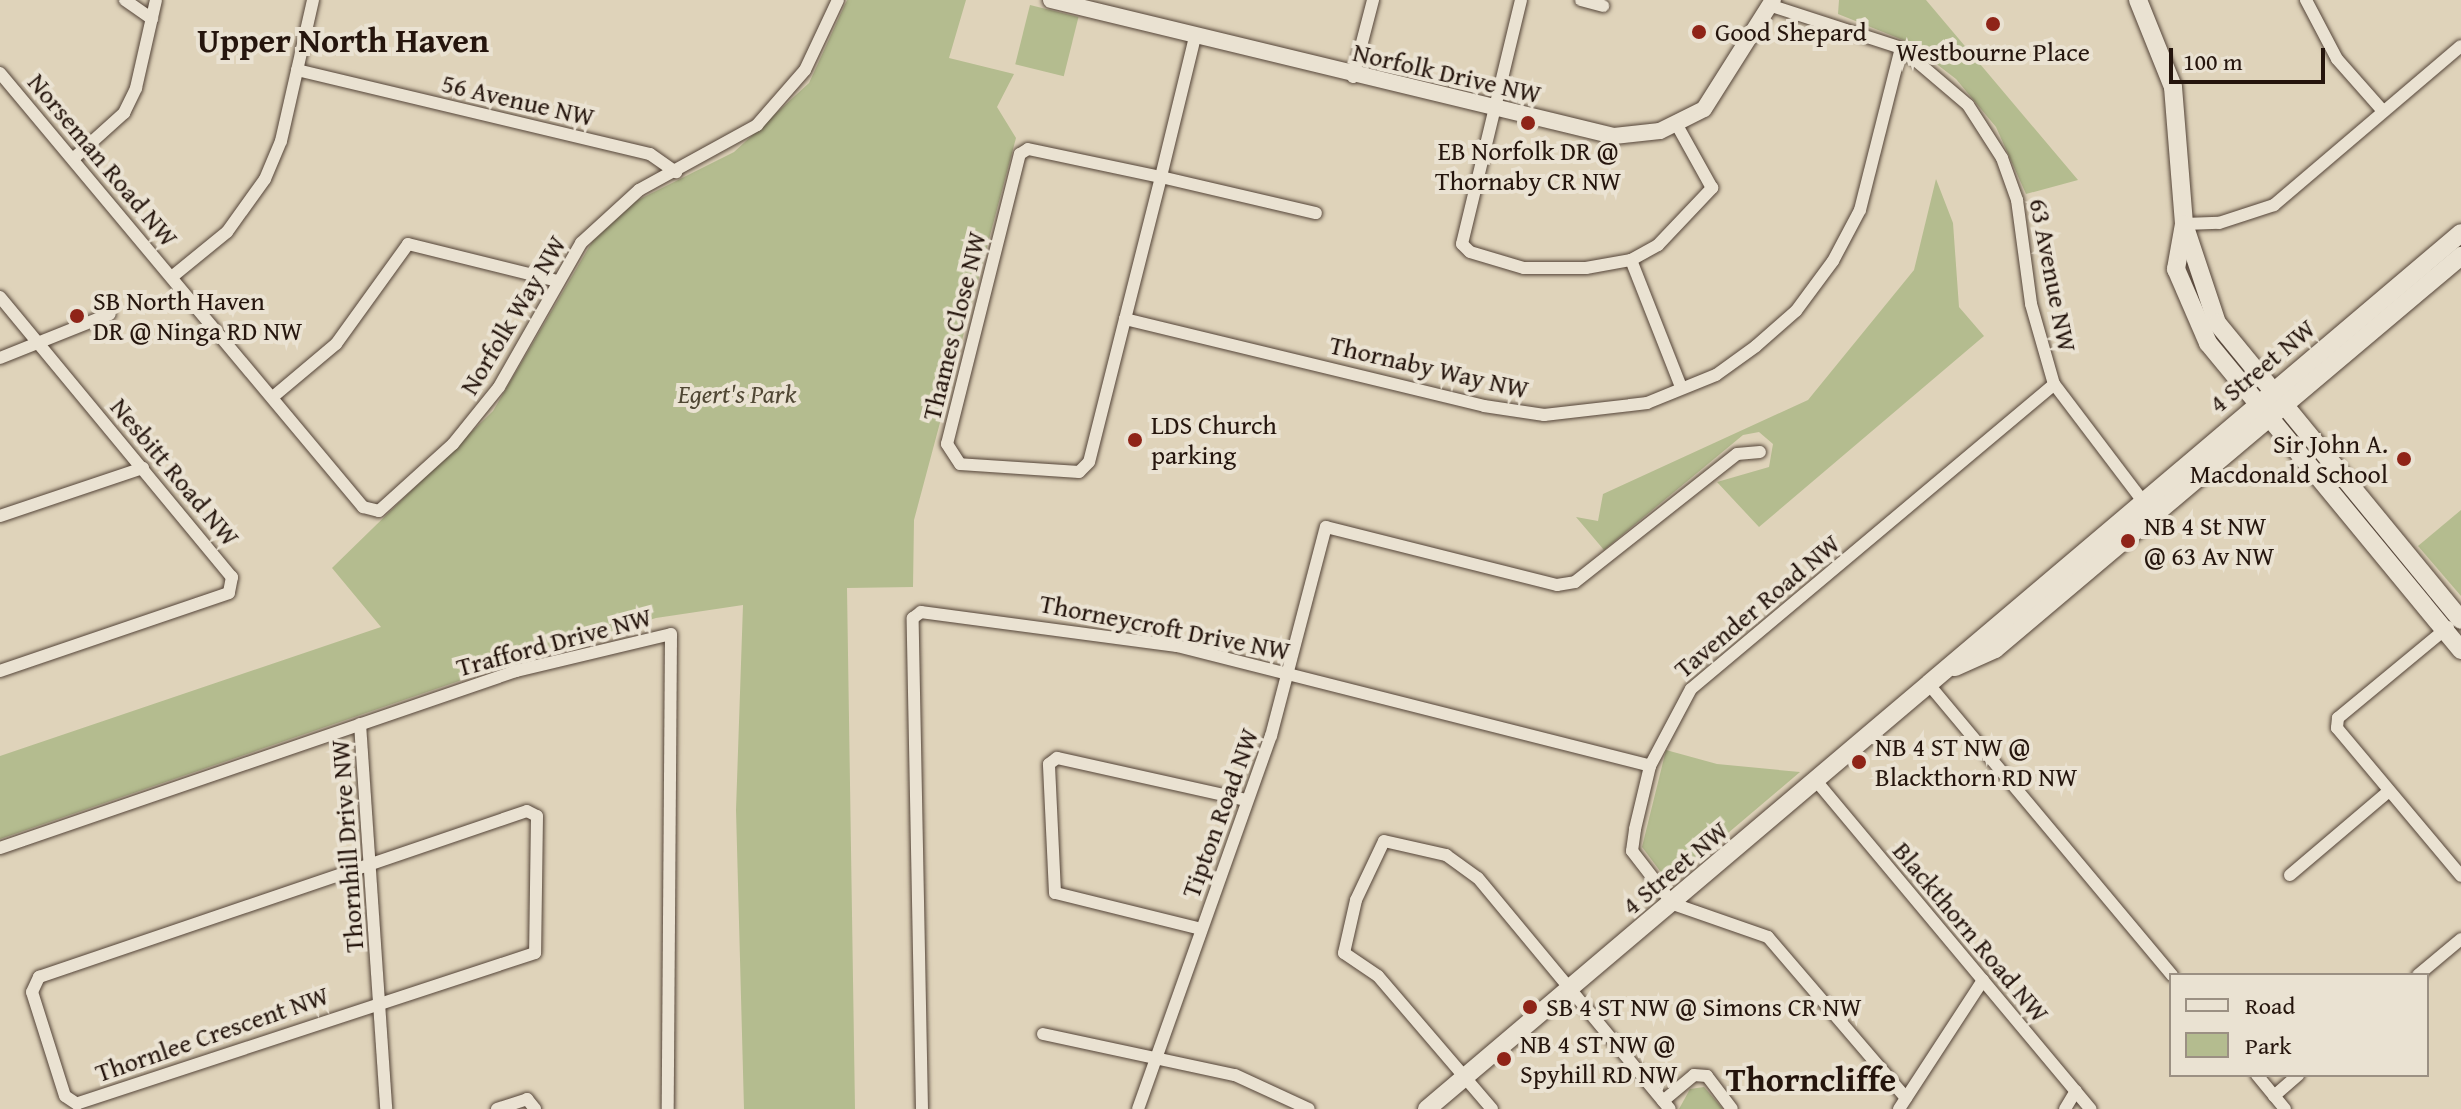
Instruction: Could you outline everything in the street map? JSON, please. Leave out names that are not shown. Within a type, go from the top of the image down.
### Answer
[{"type":"main road","points":[[2138,0],[2173,87],[2184,224],[2212,315],[2270,405],[2455,623],[2461,650]]},
{"type":"main road","points":[[2184,224],[2174,247],[2180,289],[2226,368],[2235,393],[2232,424]]},
{"type":"main road","name":"4 Street NW","points":[[1427,1109],[1955,667],[1985,657],[2232,424],[2270,405],[2461,233]]},
{"type":"main road","name":"4 Street NW","points":[[2147,506],[2270,405],[2461,256]]},
{"type":"main road","points":[[2226,368],[2270,405]]},
{"type":"street","points":[[125,0],[152,19]]},
{"type":"street","points":[[73,159],[124,113],[156,0]]},
{"type":"street","points":[[173,276],[227,232],[265,179],[297,70],[313,0]]},
{"type":"street","name":"Norfolk Way NW","points":[[173,276],[363,507],[379,511],[476,417],[516,361],[557,281],[605,216],[757,125],[783,99],[822,40],[838,0]]},
{"type":"street","name":"Norfolk Drive NW","points":[[1051,0],[1090,5],[1195,37],[1353,77],[1614,136],[1677,125],[1704,109],[1772,3]]},
{"type":"street","points":[[1353,77],[1373,0]]},
{"type":"street","points":[[1521,0],[1462,244],[1524,268],[1631,260],[1658,245],[1712,188],[1677,125]]},
{"type":"street","points":[[1581,0],[1603,6]]},
{"type":"street","points":[[2306,0],[2337,59],[2383,111]]},
{"type":"street","name":"63 Avenue NW","points":[[1772,3],[1901,48],[1968,105],[2002,158],[2054,384],[2147,506]]},
{"type":"street","name":"Thames Close NW","points":[[1161,177],[1028,149],[1020,154],[947,444],[960,464],[1079,472],[1089,462],[1161,177],[1195,37]]},
{"type":"street","points":[[2184,224],[2261,212],[2461,46]]},
{"type":"street","name":"Thornaby Way NW","points":[[1125,319],[1544,415],[1647,403],[1716,375],[1756,346],[1796,311],[1833,261],[1860,210],[1901,48]]},
{"type":"street","name":"56 Avenue NW","points":[[297,70],[650,154],[676,172]]},
{"type":"street","name":"Norseman Road NW","points":[[0,73],[173,276]]},
{"type":"street","points":[[1161,177],[1316,213]]},
{"type":"street","points":[[274,396],[336,344],[408,244],[557,281]]},
{"type":"street","points":[[1631,260],[1681,387]]},
{"type":"street","name":"Nesbitt Road NW","points":[[0,297],[232,577],[229,593],[0,671]]},
{"type":"street","points":[[0,358],[110,314]]},
{"type":"street","name":"Tavender Road NW","points":[[1673,904],[1632,851],[1650,766],[1691,689],[2054,384]]},
{"type":"street","name":"Tipton Road NW","points":[[1138,1109],[1291,674],[1326,527],[1566,584],[1588,574],[1737,454],[1760,452]]},
{"type":"street","points":[[0,516],[143,468]]},
{"type":"street","name":"Thorneycroft Drive NW","points":[[922,1109],[913,618],[936,613],[1104,631],[1291,674],[1650,766]]},
{"type":"street","points":[[2455,623],[2338,718],[2337,728],[2461,876]]},
{"type":"street","name":"Trafford Drive NW","points":[[0,848],[516,671],[671,634],[668,1109]]},
{"type":"street","points":[[1931,687],[2170,973]]},
{"type":"street","name":"Thornhill Drive NW","points":[[360,724],[372,864],[386,1109]]},
{"type":"street","points":[[1201,929],[1055,893],[1049,764],[1057,758],[1246,800]]},
{"type":"street","name":"Blackthorn Road NW","points":[[1818,783],[2091,1109]]},
{"type":"street","points":[[2290,875],[2389,791]]},
{"type":"street","name":"Thornlee Crescent NW","points":[[527,811],[537,816],[535,953],[379,1000],[77,1104],[65,1096],[32,992],[39,977],[527,811]]},
{"type":"street","points":[[1492,1109],[1378,976],[1344,953],[1380,843],[1395,840],[1463,864],[1667,1105],[1694,1075],[1707,1076],[1732,1109]]},
{"type":"street","points":[[1673,904],[1768,937],[1902,1104],[1983,980]]},
{"type":"street","points":[[2420,973],[2461,939]]},
{"type":"street","points":[[1043,1034],[1235,1075],[1309,1109]]},
{"type":"street","points":[[2259,1077],[2285,1109]]},
{"type":"street","points":[[2274,1096],[2296,1077]]},
{"type":"street","points":[[2065,1109],[2076,1091]]},
{"type":"street","points":[[497,1109],[527,1099],[535,1109]]},
{"type":"green space","name":"Egert's Park","points":[[847,0],[966,0],[949,58],[1014,74],[997,107],[1016,138],[914,520],[913,587],[847,588],[855,1109],[744,1109],[736,810],[743,605],[656,618],[520,660],[0,839],[0,756],[381,627],[332,568],[493,411],[592,242],[636,201],[734,152],[809,83]]},
{"type":"green space","points":[[1839,0],[1926,0],[2078,180],[2026,194],[1996,127],[1956,79],[1908,42],[1838,14]]},
{"type":"green space","points":[[1030,5],[1079,17],[1064,76],[1015,64]]},
{"type":"green space","points":[[1936,179],[1953,223],[1959,307],[1984,336],[1759,527],[1717,482],[1769,467],[1773,444],[1759,432],[1743,435],[1604,550],[1576,517],[1598,521],[1603,494],[1808,400],[1914,270]]},
{"type":"green space","points":[[2461,510],[2461,596],[2418,546]]},
{"type":"green space","points":[[1666,750],[1717,764],[1800,772],[1669,883],[1642,847]]},
{"type":"green space","points":[[1704,1087],[1723,1109],[1679,1109],[1690,1089]]},
{"type":"place","name":"Westbourne Place","points":[[1993,24]]},
{"type":"place","name":"Good Shepard","points":[[1699,32]]},
{"type":"place","name":"EB Norfolk DR @ Thornaby CR NW","points":[[1528,123]]},
{"type":"place","name":"SB North Haven DR @ Ninga RD NW","points":[[77,316]]},
{"type":"place","name":"LDS Church parking","points":[[1135,440]]},
{"type":"place","name":"Sir John A. Macdonald School","points":[[2404,459]]},
{"type":"place","name":"NB 4 St NW @ 63 Av NW","points":[[2128,541]]},
{"type":"place","name":"NB 4 ST NW @ Blackthorn RD NW","points":[[1859,762]]},
{"type":"place","name":"SB 4 ST NW @ Simons CR NW","points":[[1530,1007]]},
{"type":"place","name":"NB 4 ST NW @ Spyhill RD NW","points":[[1504,1059]]},
{"type":"district","name":"Upper North Haven","points":[[343,40]]},
{"type":"district","name":"Thorncliffe","points":[[1811,1079]]}]
